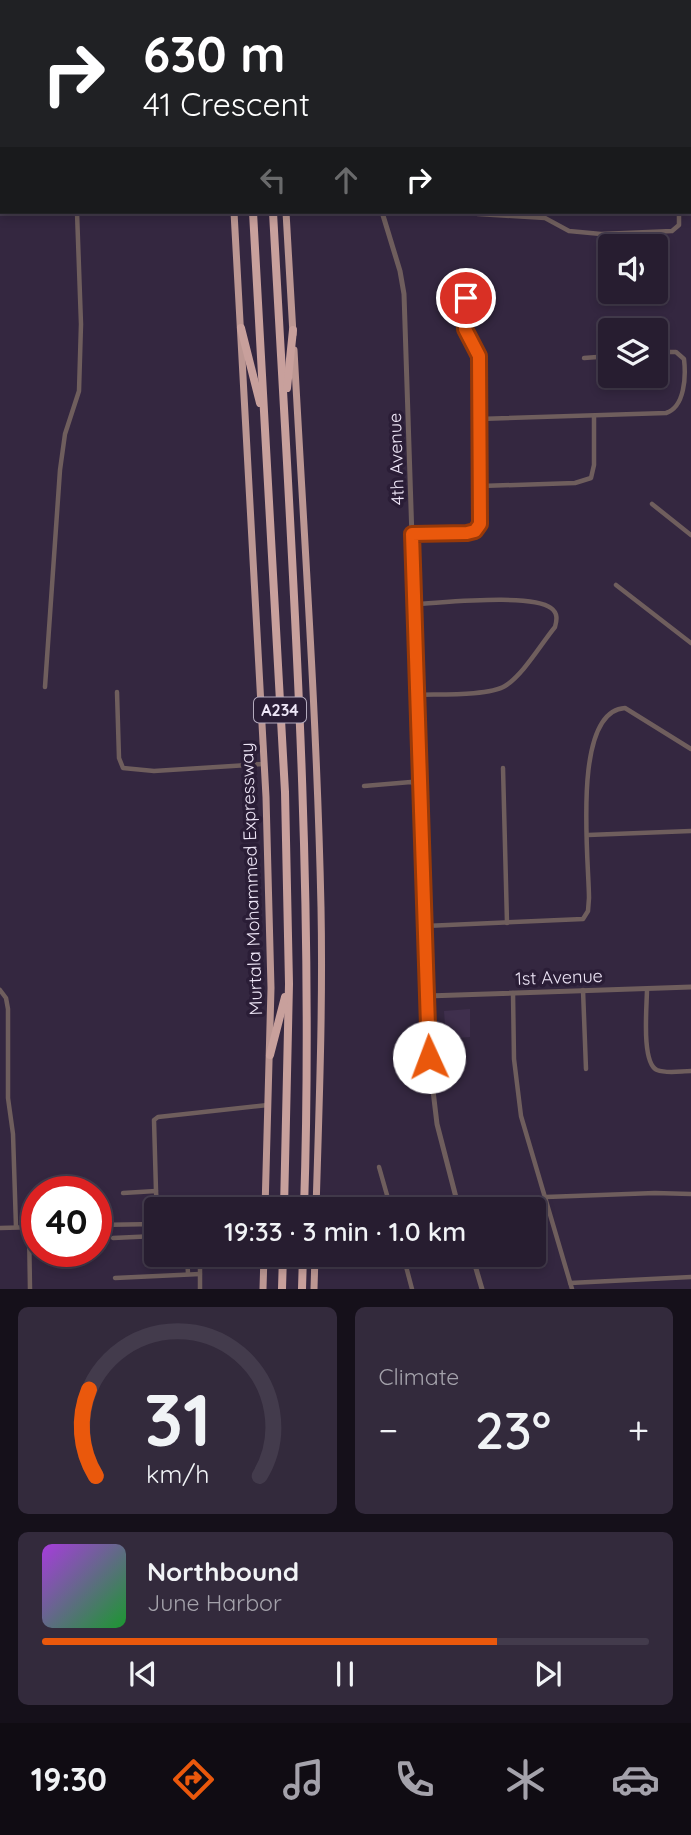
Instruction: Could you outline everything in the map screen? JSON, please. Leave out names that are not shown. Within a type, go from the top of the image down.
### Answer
[{"type":"highway","name":"Murtala Mohammed Expressway","points":[[234,214],[264,764],[270,935],[270,1055],[265,1197]]},
{"type":"highway","name":"Murtala Mohammed Expressway","points":[[253,214],[285,792],[289,984],[284,1197]]},
{"type":"highway","name":"A234","points":[[273,214],[307,894],[306,1197]]},
{"type":"highway","points":[[286,214],[321,905],[321,1062],[316,1197]]},
{"type":"highway","points":[[241,328],[264,419]]},
{"type":"highway","points":[[284,415],[293,330]]},
{"type":"highway","points":[[270,1055],[289,984]]},
{"type":"highway","points":[[263,1289],[264,1267]]},
{"type":"highway","points":[[282,1289],[283,1267]]},
{"type":"highway","points":[[302,1289],[303,1267]]},
{"type":"highway","points":[[314,1289],[315,1267]]},
{"type":"street","points":[[45,687],[60,470],[65,434],[79,391],[81,324],[77,214]]},
{"type":"street","name":"4th Avenue","points":[[383,214],[404,294],[429,1057],[437,1124],[456,1197]]},
{"type":"street","points":[[478,214],[545,218],[569,231],[601,234],[672,231],[679,225],[679,214]]},
{"type":"street","points":[[412,534],[467,533],[475,531],[480,524],[479,356],[464,324],[467,271]]},
{"type":"street","points":[[479,419],[674,411],[679,404],[683,386],[684,359],[676,352],[668,352]]},
{"type":"street","points":[[584,358],[598,357]]},
{"type":"street","points":[[481,486],[575,483],[591,478],[594,466],[594,416]]},
{"type":"street","points":[[652,504],[691,535]]},
{"type":"street","points":[[616,585],[691,643]]},
{"type":"street","points":[[414,604],[531,601],[550,607],[557,620],[555,628],[514,679],[503,688],[489,692],[416,695]]},
{"type":"street","points":[[117,692],[119,758],[123,768],[154,771],[264,764]]},
{"type":"street","points":[[425,926],[583,919],[588,911],[589,898],[586,780],[593,742],[601,724],[613,710],[625,708],[691,749]]},
{"type":"street","points":[[503,768],[507,923]]},
{"type":"street","points":[[363,786],[411,782],[420,789]]},
{"type":"street","points":[[588,835],[691,831]]},
{"type":"street","name":"1st Avenue","points":[[427,996],[691,987]]},
{"type":"street","points":[[647,989],[648,1058],[658,1070],[691,1071]]},
{"type":"street","points":[[0,990],[6,998],[8,1009],[8,1098],[13,1133],[16,1227]]},
{"type":"street","points":[[583,990],[586,1069]]},
{"type":"street","points":[[513,993],[514,1059],[521,1116],[571,1286],[691,1277]]},
{"type":"street","points":[[156,1197],[154,1120],[158,1117],[268,1105]]},
{"type":"street","points":[[379,1167],[388,1197]]},
{"type":"street","points":[[123,1193],[156,1191]]},
{"type":"street","points":[[546,1197],[691,1194]]},
{"type":"street","points":[[112,1225],[144,1224]]},
{"type":"street","points":[[0,1228],[21,1227]]},
{"type":"street","points":[[113,1238],[144,1237]]},
{"type":"street","points":[[30,1267],[30,1289]]},
{"type":"street","points":[[188,1267],[188,1274]]},
{"type":"street","points":[[200,1267],[200,1289]]},
{"type":"street","points":[[406,1267],[412,1289]]},
{"type":"street","points":[[476,1267],[482,1289]]},
{"type":"street","points":[[115,1278],[200,1274]]},
{"type":"shaded area","points":[[470,1009],[470,1037],[446,1039],[444,1011]]},
{"type":"route","points":[[429,1057],[412,534],[467,533],[475,531],[480,524],[479,356],[465,329],[466,298]]}]
